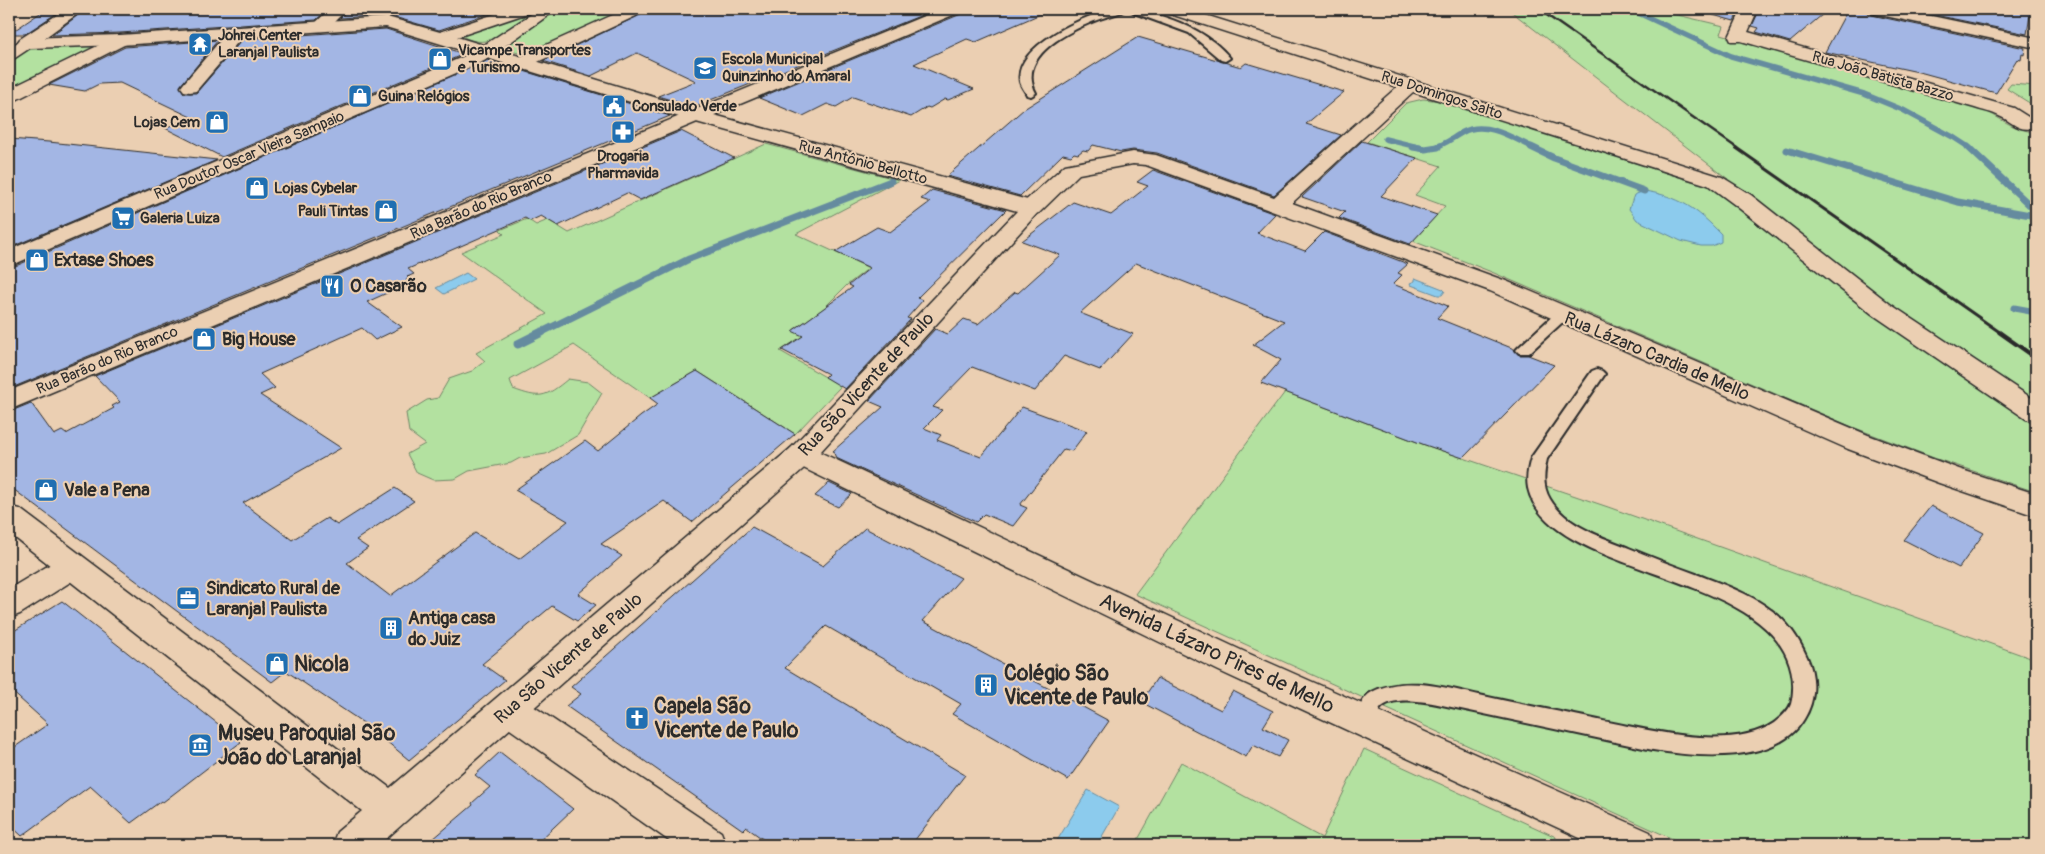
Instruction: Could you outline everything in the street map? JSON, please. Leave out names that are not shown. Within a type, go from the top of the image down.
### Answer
[{"type":"street","points":[[9,54],[76,9]]},
{"type":"street","points":[[320,26],[339,9]]},
{"type":"street","points":[[441,37],[525,9]]},
{"type":"street","name":"Rua Doutor Oscar Vieira Sampaio","points":[[9,258],[478,57],[548,9]]},
{"type":"street","points":[[523,62],[630,13],[616,9]]},
{"type":"street","name":"Rua Barão do Rio Branco","points":[[9,401],[954,9]]},
{"type":"street","name":"Rua Domingos Salto","points":[[1170,9],[1715,181],[1881,309],[2036,412]]},
{"type":"street","name":"Rua João Batista Bazzo","points":[[1750,9],[1737,36],[1982,104],[2007,112],[2026,124]]},
{"type":"street","points":[[1876,9],[2036,43]]},
{"type":"street","name":"Rua Antônio Bellotto","points":[[26,43],[120,40],[386,22],[441,37],[696,116],[1031,208]]},
{"type":"street","points":[[190,87],[237,32]]},
{"type":"street","points":[[13,94],[120,40]]},
{"type":"street","points":[[1278,204],[1410,85]]},
{"type":"street","name":"Rua São Vicente de Paulo","points":[[351,845],[801,455],[1031,208],[1072,169],[1141,158],[1278,204]]},
{"type":"street","name":"Rua Lázaro Cardia de Mello","points":[[1278,204],[1498,286],[1858,442],[1949,476],[2036,505]]},
{"type":"street","name":"Avenida Lázaro Pires de Mello","points":[[801,455],[990,547],[1365,722],[1636,845]]},
{"type":"street","points":[[9,517],[391,811]]},
{"type":"street","points":[[9,605],[72,566]]},
{"type":"street","points":[[509,709],[707,845]]},
{"type":"lane","points":[[1031,93],[1026,83],[1026,71],[1029,64],[1045,46],[1080,22],[1100,14],[1121,9]]},
{"type":"lane","points":[[1133,9],[1142,14],[1192,31],[1225,58]]},
{"type":"lane","points":[[1524,350],[1562,315]]},
{"type":"lane","points":[[1365,722],[1372,703],[1378,697],[1394,693],[1444,697],[1669,744],[1710,748],[1744,744],[1773,735],[1793,721],[1801,705],[1803,688],[1802,668],[1792,645],[1770,620],[1755,608],[1731,596],[1590,540],[1570,528],[1550,512],[1541,498],[1535,486],[1535,472],[1539,458],[1597,374]]},
{"type":"green space","points":[[559,9],[604,9],[618,14],[525,55],[502,48]]},
{"type":"green space","points":[[1508,9],[1652,9],[1724,26],[1721,34],[1979,108],[2020,129],[2036,132],[2036,492],[1934,458],[1850,426],[1494,273],[1413,241],[1445,206],[1415,195],[1441,166],[1367,142],[1406,103],[1423,99],[1442,101],[1698,183],[1728,179]]},
{"type":"green space","points":[[526,13],[532,14],[499,37],[481,41],[462,36]]},
{"type":"green space","points":[[95,46],[9,89],[9,59],[30,48]]},
{"type":"green space","points":[[2011,84],[2036,86],[2036,107],[2007,89]]},
{"type":"green space","points":[[766,144],[899,180],[796,234],[869,268],[847,285],[824,308],[793,330],[803,336],[780,351],[841,386],[795,434],[697,371],[650,398],[574,345],[510,380],[513,389],[536,395],[542,395],[554,390],[568,379],[588,382],[602,393],[578,435],[546,454],[520,458],[511,463],[469,471],[455,479],[433,480],[417,473],[407,454],[425,444],[409,432],[406,413],[427,400],[438,398],[449,379],[472,371],[485,361],[476,353],[547,314],[461,252],[504,234],[500,230],[527,219],[536,225],[548,220],[569,233]]},
{"type":"green space","points":[[1285,392],[1425,445],[1608,507],[2036,660],[2036,845],[1686,845],[1135,594]]},
{"type":"green space","points":[[1364,749],[1556,837],[1554,845],[1135,845],[1181,762],[1322,838]]},
{"type":"water","points":[[1644,191],[1667,196],[1687,205],[1704,217],[1721,234],[1721,242],[1712,246],[1701,246],[1681,241],[1637,220],[1629,209],[1634,195]]},
{"type":"water","points":[[466,273],[474,279],[444,294],[436,288]]},
{"type":"water","points":[[1415,278],[1445,291],[1442,295],[1438,295],[1411,285],[1410,283],[1415,281]]},
{"type":"water","points":[[1088,790],[1119,807],[1097,845],[1055,844]]},
{"type":"building","points":[[46,9],[63,9],[25,34],[9,34]]},
{"type":"building","points":[[86,9],[328,9],[316,20],[120,33],[52,35]]},
{"type":"building","points":[[349,9],[489,9],[490,13],[439,30],[387,15],[340,18]]},
{"type":"building","points":[[653,9],[937,9],[693,107],[658,96],[696,81],[637,53],[591,76],[543,61]]},
{"type":"building","points":[[964,9],[1052,9],[976,42],[967,39],[914,64],[974,89],[948,100],[945,99],[930,108],[927,107],[911,117],[853,97],[836,107],[827,104],[803,116],[759,98],[961,14]]},
{"type":"building","points":[[1713,9],[1740,9],[1734,21],[1713,15]]},
{"type":"building","points":[[1760,9],[1829,9],[1790,42],[1756,32],[1759,28],[1752,26]]},
{"type":"building","points":[[1848,9],[1866,9],[1869,14],[1876,16],[2025,48],[2024,55],[2022,54],[2021,60],[2017,59],[1996,93],[1923,73],[1825,52]]},
{"type":"building","points":[[1906,9],[2031,9],[2027,34]]},
{"type":"building","points":[[386,29],[464,54],[222,157],[165,128],[191,117],[120,83],[99,84],[85,91],[49,85],[125,47],[218,40],[180,86],[184,93],[196,93],[243,39]]},
{"type":"building","points":[[1138,37],[1241,67],[1246,63],[1344,92],[1306,124],[1341,135],[1274,195],[1157,153],[1133,150],[1121,152],[1093,145],[1088,151],[1083,150],[1078,154],[1074,153],[1071,156],[1063,154],[1020,196],[947,176],[1024,109]]},
{"type":"building","points":[[488,60],[670,116],[9,389],[9,267],[18,265]]},
{"type":"building","points":[[681,131],[734,158],[640,200],[627,193],[558,226],[541,216],[530,221],[525,218],[408,269],[414,274],[407,277],[410,278],[406,280],[409,283],[367,302],[402,327],[375,340],[362,328],[260,374],[275,388],[260,395],[341,448],[243,503],[292,540],[327,518],[337,525],[395,488],[414,501],[356,540],[368,548],[347,563],[390,596],[475,533],[519,559],[568,521],[515,490],[585,441],[598,451],[658,404],[650,398],[697,371],[795,434],[692,522],[664,501],[601,544],[622,556],[578,594],[596,605],[577,621],[552,606],[482,664],[505,680],[409,760],[368,726],[286,671],[272,682],[9,486],[9,412],[31,403],[54,435],[62,431],[66,434],[114,408],[112,406],[120,402],[95,376]]},
{"type":"building","points":[[9,139],[49,142],[217,160],[9,248]]},
{"type":"building","points":[[1362,141],[1417,158],[1381,196],[1437,215],[1410,244],[1339,218],[1345,212],[1302,197]]},
{"type":"building","points":[[1153,170],[1275,214],[1257,233],[1305,251],[1324,232],[1408,264],[1398,273],[1402,275],[1393,284],[1448,306],[1437,318],[1514,349],[1519,355],[1528,355],[1554,365],[1463,458],[1261,383],[1281,360],[1253,345],[1284,321],[1136,263],[1080,313],[1133,334],[1100,370],[1064,356],[1035,391],[972,367],[933,407],[942,410],[924,428],[941,435],[937,440],[981,457],[1022,407],[1087,431],[1072,451],[1064,449],[1020,505],[1027,508],[1013,526],[984,514],[976,522],[836,458],[833,451],[883,407],[869,401],[935,329],[948,334],[964,319],[978,324],[1015,292],[1018,293],[1060,255],[1022,241],[1073,202],[1111,215],[1148,186],[1137,182]]},
{"type":"building","points":[[932,190],[1006,210],[917,298],[923,300],[907,318],[911,319],[845,389],[825,377],[828,374],[782,350],[803,336],[792,331],[853,287],[849,285],[870,268],[835,252],[877,227],[890,232],[930,202],[921,199]]},
{"type":"building","points":[[829,483],[852,494],[838,507],[815,496]]},
{"type":"building","points":[[1931,506],[1984,533],[1959,568],[1904,540]]},
{"type":"building","name":"Colégio São Vicente de Paulo","points":[[752,527],[823,566],[865,528],[961,578],[923,621],[1109,721],[1068,780],[952,714],[961,704],[826,626],[785,668],[965,775],[911,845],[771,845],[746,827],[743,830],[566,706],[581,694],[571,687]]},
{"type":"building","points":[[62,601],[241,742],[163,802],[161,801],[131,823],[90,786],[22,836],[9,824],[9,751],[48,724],[9,689],[9,634]]},
{"type":"building","points":[[1157,678],[1221,710],[1233,691],[1273,711],[1263,727],[1288,740],[1278,757],[1253,745],[1246,757],[1141,702]]},
{"type":"building","points":[[500,752],[573,809],[535,845],[426,845],[473,805],[472,803],[490,787],[475,775]]},
{"type":"waterway","points":[[1630,9],[1731,56],[1864,94],[1903,110],[1970,148]]},
{"type":"waterway","points":[[1431,148],[1444,144],[1463,132],[1481,128],[1508,135],[1534,148]]},
{"type":"waterway","points":[[1385,139],[1422,148]]},
{"type":"waterway","points":[[1413,147],[1425,149],[1438,147]]},
{"type":"waterway","points":[[1531,147],[1554,158],[1644,191]]},
{"type":"waterway","points":[[1968,147],[2036,211]]},
{"type":"waterway","points":[[1787,150],[1958,202],[2036,216]]},
{"type":"waterway","points":[[540,333],[689,259],[891,181]]},
{"type":"waterway","points":[[2014,308],[2036,312]]},
{"type":"waterway","points":[[518,344],[540,333]]},
{"type":"railway","points":[[1538,9],[1737,148]]},
{"type":"railway","points":[[1735,147],[2001,333]]},
{"type":"railway","points":[[1999,332],[2036,358]]},
{"type":"place","name":"Johrei Center Laranjal Paulista","points":[[200,44]]},
{"type":"place","name":"Vicampe Transportes e Turismo","points":[[440,59]]},
{"type":"place","name":"Escola Municipal Quinzinho do Amaral","points":[[705,68]]},
{"type":"place","name":"Guina Relógios","points":[[360,96]]},
{"type":"place","name":"Consulado Verde","points":[[614,106]]},
{"type":"place","name":"Lojas Cem","points":[[217,122]]},
{"type":"place","name":"Drogaria Pharmavida","points":[[623,132]]},
{"type":"place","name":"Lojas Cybelar","points":[[257,188]]},
{"type":"place","name":"Pauli Tintas","points":[[386,211]]},
{"type":"place","name":"Galeria Luiza","points":[[123,218]]},
{"type":"place","name":"Extase Shoes","points":[[37,260]]},
{"type":"place","name":"O Casarão","points":[[332,286]]},
{"type":"place","name":"Big House","points":[[204,339]]},
{"type":"place","name":"Vale a Pena","points":[[46,490]]},
{"type":"place","name":"Sindicato Rural de Laranjal Paulista","points":[[188,598]]},
{"type":"place","name":"Antiga casa do Juiz","points":[[391,628]]},
{"type":"place","name":"Nicola","points":[[277,664]]},
{"type":"place","name":"Colégio São Vicente de Paulo","points":[[986,685]]},
{"type":"place","name":"Capela São Vicente de Paulo","points":[[637,718]]},
{"type":"place","name":"Museu Paroquial São João do Laranjal","points":[[200,745]]}]
